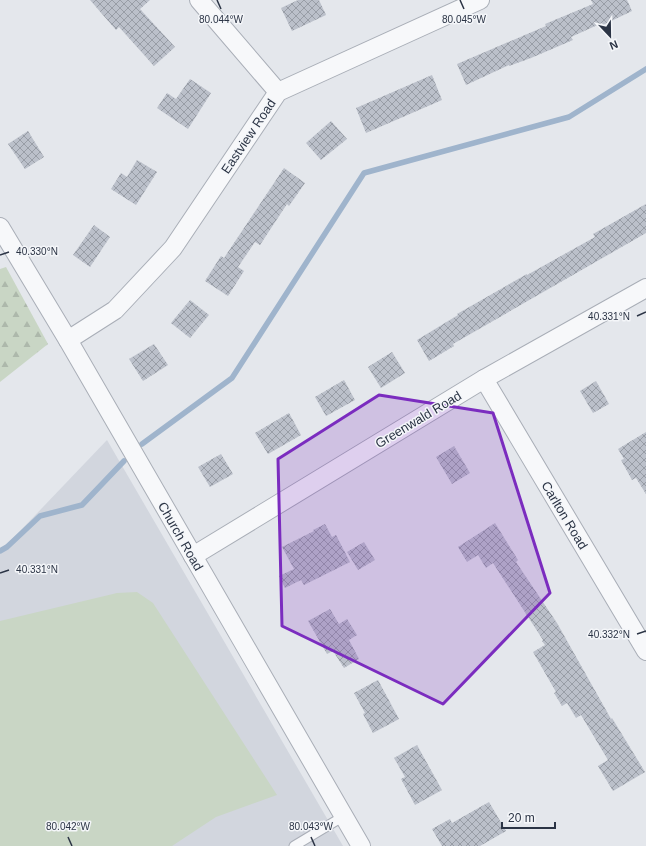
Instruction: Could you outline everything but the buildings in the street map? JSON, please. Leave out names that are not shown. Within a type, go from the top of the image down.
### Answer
[{"type":"street","points":[[199,0],[278,92]]},
{"type":"street","name":"Eastview Road","points":[[68,340],[115,310],[173,248],[278,92],[480,0]]},
{"type":"street","name":"Church Road","points":[[0,226],[68,340],[361,846]]},
{"type":"street","name":"Greenwald Road","points":[[193,556],[484,379],[646,288]]},
{"type":"street","name":"Carlton Road","points":[[484,379],[646,651]]},
{"type":"lane","points":[[294,846],[344,816]]},
{"type":"highlighted area","points":[[379,395],[493,413],[550,593],[443,704],[282,626],[278,459]]},
{"type":"shaded area","points":[[107,440],[343,846],[0,846],[0,552]]},
{"type":"green space","points":[[6,267],[48,344],[0,382],[0,269]]},
{"type":"green space","points":[[137,592],[153,603],[277,795],[216,817],[172,846],[0,846],[0,621],[117,593]]},
{"type":"waterway","points":[[142,444],[232,378],[364,173],[569,117],[646,69]]},
{"type":"waterway","points":[[0,551],[7,547],[40,516],[82,505],[124,461]]}]
